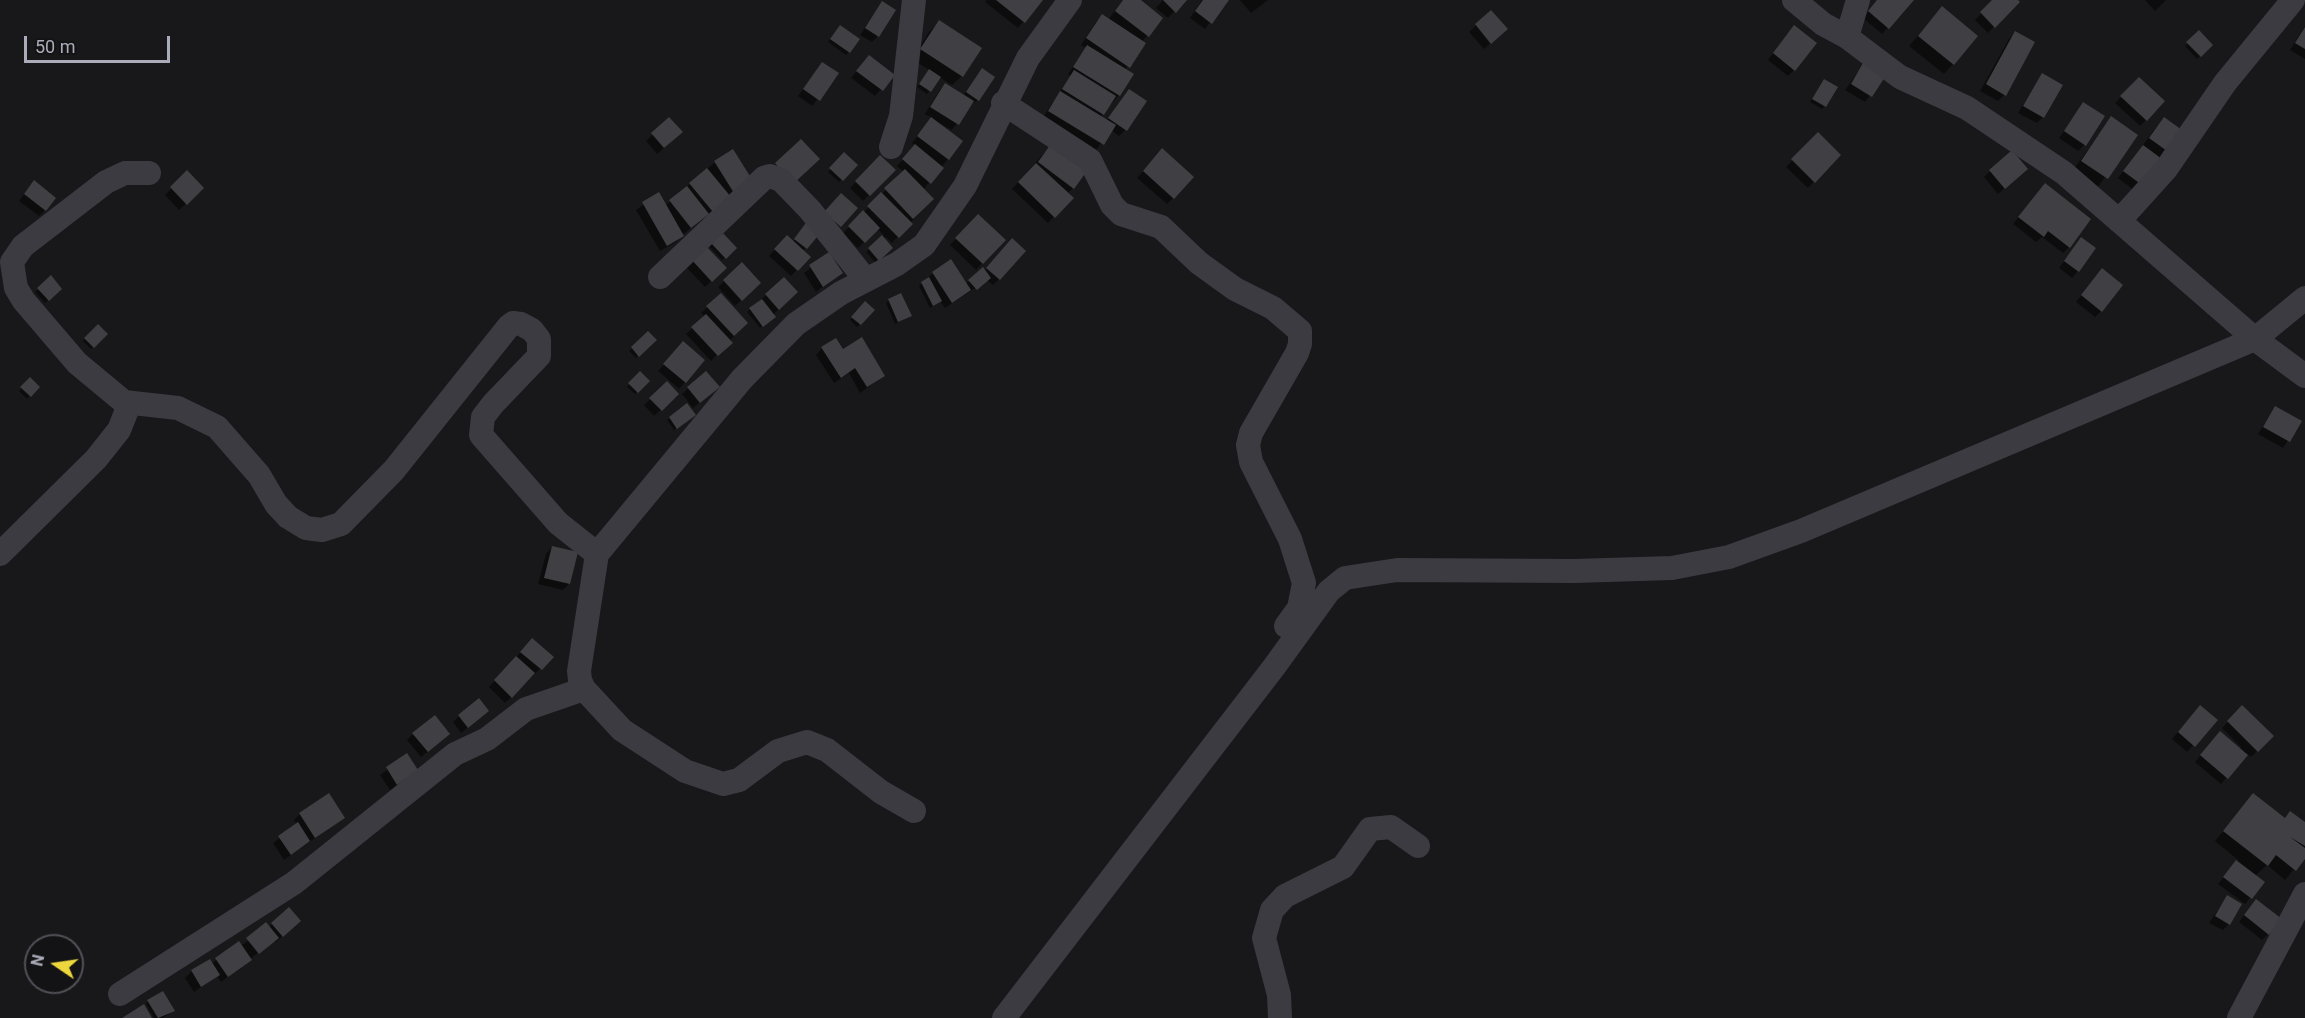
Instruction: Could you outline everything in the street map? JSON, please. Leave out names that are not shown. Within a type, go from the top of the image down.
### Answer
[{"type":"street","points":[[891,147],[901,116],[914,0]]},
{"type":"street","points":[[914,811],[881,792],[827,750],[807,742],[778,751],[731,784],[715,783],[685,771],[638,741],[612,720],[584,689],[579,671],[597,554],[742,379],[796,324],[833,298],[897,264],[924,245],[965,186],[1003,104],[1028,57],[1070,0]]},
{"type":"street","points":[[1794,0],[1823,24],[1847,37],[1900,77],[1967,108],[2064,173],[2255,339],[2305,376]]},
{"type":"street","points":[[1847,37],[1858,0]]},
{"type":"street","points":[[2119,221],[2166,169],[2225,83],[2293,0]]},
{"type":"street","points":[[1003,104],[1090,160],[1112,206],[1121,213],[1161,227],[1200,263],[1234,289],[1273,308],[1300,331],[1300,344],[1297,352],[1251,433],[1248,445],[1251,462],[1290,538],[1304,583],[1299,608],[1266,653],[1266,660],[1274,667]]},
{"type":"street","points":[[149,173],[124,173],[106,182],[23,246],[12,262],[16,288],[24,301],[77,363],[124,402],[178,408],[217,427],[259,475],[276,504],[288,517],[306,528],[322,530],[341,524],[394,470],[509,326],[513,323],[521,324],[532,330],[539,339],[539,356],[483,417],[481,435],[558,523],[597,554]]},
{"type":"street","points":[[660,277],[764,178],[771,176],[781,180],[810,210],[866,280]]},
{"type":"street","points":[[1004,1018],[1274,667],[1329,591],[1345,578],[1397,570],[1574,572],[1672,568],[1729,557],[1801,531],[2255,339],[2305,298]]},
{"type":"street","points":[[0,554],[96,459],[126,417],[124,402]]},
{"type":"street","points":[[120,994],[294,884],[455,754],[487,738],[526,709],[584,689]]},
{"type":"street","points":[[1280,1018],[1278,995],[1264,938],[1272,910],[1285,896],[1343,867],[1370,829],[1391,827],[1418,846]]},
{"type":"street","points":[[2239,1018],[2305,894]]},
{"type":"building","points":[[996,0],[1043,0],[1025,23]]},
{"type":"building","points":[[1123,0],[1141,0],[1163,18],[1149,37],[1115,11]]},
{"type":"building","points":[[1163,0],[1187,0],[1176,13]]},
{"type":"building","points":[[1203,0],[1229,0],[1212,24],[1195,11]]},
{"type":"building","points":[[1877,0],[1914,0],[1889,29],[1868,11]]},
{"type":"building","points":[[1992,0],[2018,0],[2020,2],[1995,28],[1980,12]]},
{"type":"building","points":[[882,1],[896,10],[879,37],[865,28]]},
{"type":"building","points":[[1942,6],[1978,36],[1954,65],[1918,36]]},
{"type":"building","points":[[1491,10],[1508,29],[1491,44],[1475,24]]},
{"type":"building","points":[[1102,14],[1146,43],[1130,68],[1086,38]]},
{"type":"building","points":[[939,20],[982,48],[963,77],[920,49]]},
{"type":"building","points":[[840,25],[860,39],[850,53],[830,39]]},
{"type":"building","points":[[1794,25],[1817,43],[1795,71],[1773,53]]},
{"type":"building","points":[[2305,27],[2305,49],[2295,43]]},
{"type":"building","points":[[2199,30],[2213,45],[2201,57],[2186,42]]},
{"type":"building","points":[[2015,31],[2035,42],[2006,96],[1986,84]]},
{"type":"building","points":[[1087,45],[1134,74],[1120,96],[1073,67]]},
{"type":"building","points":[[869,55],[895,75],[883,91],[856,71]]},
{"type":"building","points":[[822,62],[839,73],[820,101],[803,89]]},
{"type":"building","points":[[1863,63],[1885,77],[1872,97],[1851,84]]},
{"type":"building","points":[[982,68],[995,77],[979,101],[966,92]]},
{"type":"building","points":[[929,69],[941,77],[931,92],[919,84]]},
{"type":"building","points":[[1074,70],[1116,96],[1104,115],[1062,89]]},
{"type":"building","points":[[2042,73],[2063,85],[2044,118],[2023,106]]},
{"type":"building","points":[[2139,77],[2165,101],[2147,121],[2120,96]]},
{"type":"building","points":[[1824,79],[1838,87],[1826,107],[1812,99]]},
{"type":"building","points":[[945,83],[974,101],[959,125],[930,107]]},
{"type":"building","points":[[1129,89],[1147,101],[1127,131],[1108,118]]},
{"type":"building","points":[[1060,91],[1116,125],[1104,145],[1048,111]]},
{"type":"building","points":[[2083,102],[2105,116],[2086,146],[2064,131]]},
{"type":"building","points":[[2111,116],[2138,135],[2108,179],[2081,161]]},
{"type":"building","points":[[669,117],[683,132],[664,148],[651,133]]},
{"type":"building","points":[[931,117],[963,141],[949,160],[917,136]]},
{"type":"building","points":[[2164,117],[2182,130],[2167,151],[2149,138]]},
{"type":"building","points":[[1818,132],[1841,155],[1815,183],[1791,159]]},
{"type":"building","points":[[801,139],[820,159],[793,184],[775,163]]},
{"type":"building","points":[[1053,141],[1089,168],[1074,189],[1038,162]]},
{"type":"building","points":[[915,144],[944,168],[931,184],[902,159]]},
{"type":"building","points":[[2143,145],[2162,159],[2142,185],[2123,171]]},
{"type":"building","points":[[1162,148],[1194,177],[1174,199],[1143,171]]},
{"type":"building","points":[[733,149],[753,181],[734,193],[714,161]]},
{"type":"building","points":[[2012,150],[2028,169],[2005,189],[1989,170]]},
{"type":"building","points":[[844,152],[858,165],[843,181],[829,168]]},
{"type":"building","points":[[880,155],[896,170],[870,196],[855,181]]},
{"type":"building","points":[[1036,163],[1074,198],[1055,218],[1018,182]]},
{"type":"building","points":[[707,168],[731,197],[713,212],[689,183]]},
{"type":"building","points":[[905,169],[934,199],[913,219],[884,188]]},
{"type":"building","points":[[187,170],[204,188],[187,205],[170,187]]},
{"type":"building","points":[[34,180],[56,198],[46,211],[24,194]]},
{"type":"building","points":[[2045,183],[2091,219],[2070,248],[2048,231],[2044,237],[2018,217]]},
{"type":"building","points":[[687,186],[709,214],[691,228],[669,200]]},
{"type":"building","points":[[659,192],[684,236],[667,246],[642,202]]},
{"type":"building","points":[[881,192],[913,224],[899,238],[867,206]]},
{"type":"building","points":[[841,193],[858,208],[841,227],[824,212]]},
{"type":"building","points":[[863,210],[880,228],[865,243],[848,226]]},
{"type":"building","points":[[978,214],[1006,240],[983,264],[955,238]]},
{"type":"building","points":[[808,220],[822,231],[807,249],[794,239]]},
{"type":"building","points":[[722,232],[737,248],[726,259],[710,242]]},
{"type":"building","points":[[787,235],[811,257],[798,271],[774,249]]},
{"type":"building","points":[[882,235],[893,248],[879,261],[868,248]]},
{"type":"building","points":[[2081,237],[2096,248],[2079,272],[2064,261]]},
{"type":"building","points":[[1012,238],[1026,251],[1000,280],[986,268]]},
{"type":"building","points":[[706,246],[727,268],[712,282],[691,259]]},
{"type":"building","points":[[829,252],[843,273],[823,287],[809,265]]},
{"type":"building","points":[[951,259],[971,290],[952,303],[932,272]]},
{"type":"building","points":[[742,262],[761,283],[742,301],[723,280]]},
{"type":"building","points":[[983,267],[991,278],[977,290],[968,280]]},
{"type":"building","points":[[2102,268],[2123,285],[2102,312],[2081,295]]},
{"type":"building","points":[[51,275],[62,289],[49,301],[37,288]]},
{"type":"building","points":[[784,277],[798,292],[779,310],[765,294]]},
{"type":"building","points":[[929,277],[942,301],[933,306],[921,282]]},
{"type":"building","points":[[721,293],[748,323],[734,336],[706,306]]},
{"type":"building","points":[[901,293],[912,316],[898,322],[888,299]]},
{"type":"building","points":[[762,299],[776,317],[763,327],[749,308]]},
{"type":"building","points":[[865,301],[875,310],[861,325],[851,317]]},
{"type":"building","points":[[706,314],[733,343],[718,356],[691,327]]},
{"type":"building","points":[[98,324],[108,334],[94,348],[84,338]]},
{"type":"building","points":[[648,331],[657,340],[639,357],[631,347]]},
{"type":"building","points":[[862,337],[885,376],[867,387],[855,368],[841,378],[821,347],[836,338],[843,349]]},
{"type":"building","points":[[683,341],[705,360],[686,383],[663,364]]},
{"type":"building","points":[[640,371],[650,381],[638,393],[628,383]]},
{"type":"building","points":[[706,371],[720,387],[700,403],[687,387]]},
{"type":"building","points":[[30,377],[40,387],[31,397],[20,387]]},
{"type":"building","points":[[667,381],[679,394],[662,411],[649,398]]},
{"type":"building","points":[[687,403],[696,415],[677,429],[669,417]]},
{"type":"building","points":[[2275,406],[2302,421],[2290,442],[2263,427]]},
{"type":"building","points":[[552,546],[578,552],[570,584],[544,578]]},
{"type":"building","points":[[532,638],[554,657],[542,670],[520,652]]},
{"type":"building","points":[[516,656],[535,673],[512,698],[494,680]]},
{"type":"building","points":[[479,698],[489,711],[468,728],[458,715]]},
{"type":"building","points":[[2200,705],[2218,720],[2195,747],[2178,732]]},
{"type":"building","points":[[2242,705],[2274,736],[2258,752],[2227,721]]},
{"type":"building","points":[[435,715],[450,734],[428,752],[412,733]]},
{"type":"building","points":[[2220,731],[2248,755],[2228,779],[2200,755]]},
{"type":"building","points":[[407,753],[418,770],[397,785],[386,767]]},
{"type":"building","points":[[329,793],[345,818],[315,838],[299,813]]},
{"type":"building","points":[[2253,793],[2285,818],[2290,811],[2305,822],[2305,846],[2290,837],[2305,848],[2305,859],[2296,871],[2276,855],[2268,866],[2223,831]]},
{"type":"building","points":[[298,822],[310,841],[291,855],[278,836]]},
{"type":"building","points":[[2236,860],[2265,882],[2252,899],[2223,877]]},
{"type":"building","points":[[2227,895],[2242,904],[2230,925],[2215,916]]},
{"type":"building","points":[[2256,899],[2282,919],[2269,935],[2244,915]]},
{"type":"building","points":[[289,907],[301,921],[283,937],[271,923]]},
{"type":"building","points":[[266,922],[279,938],[259,954],[246,938]]},
{"type":"building","points":[[239,941],[252,960],[228,977],[215,958]]},
{"type":"building","points":[[210,959],[220,975],[201,987],[191,970]]},
{"type":"building","points":[[163,991],[175,1011],[158,1018],[147,1000]]},
{"type":"building","points":[[144,1004],[152,1018],[122,1018]]}]
